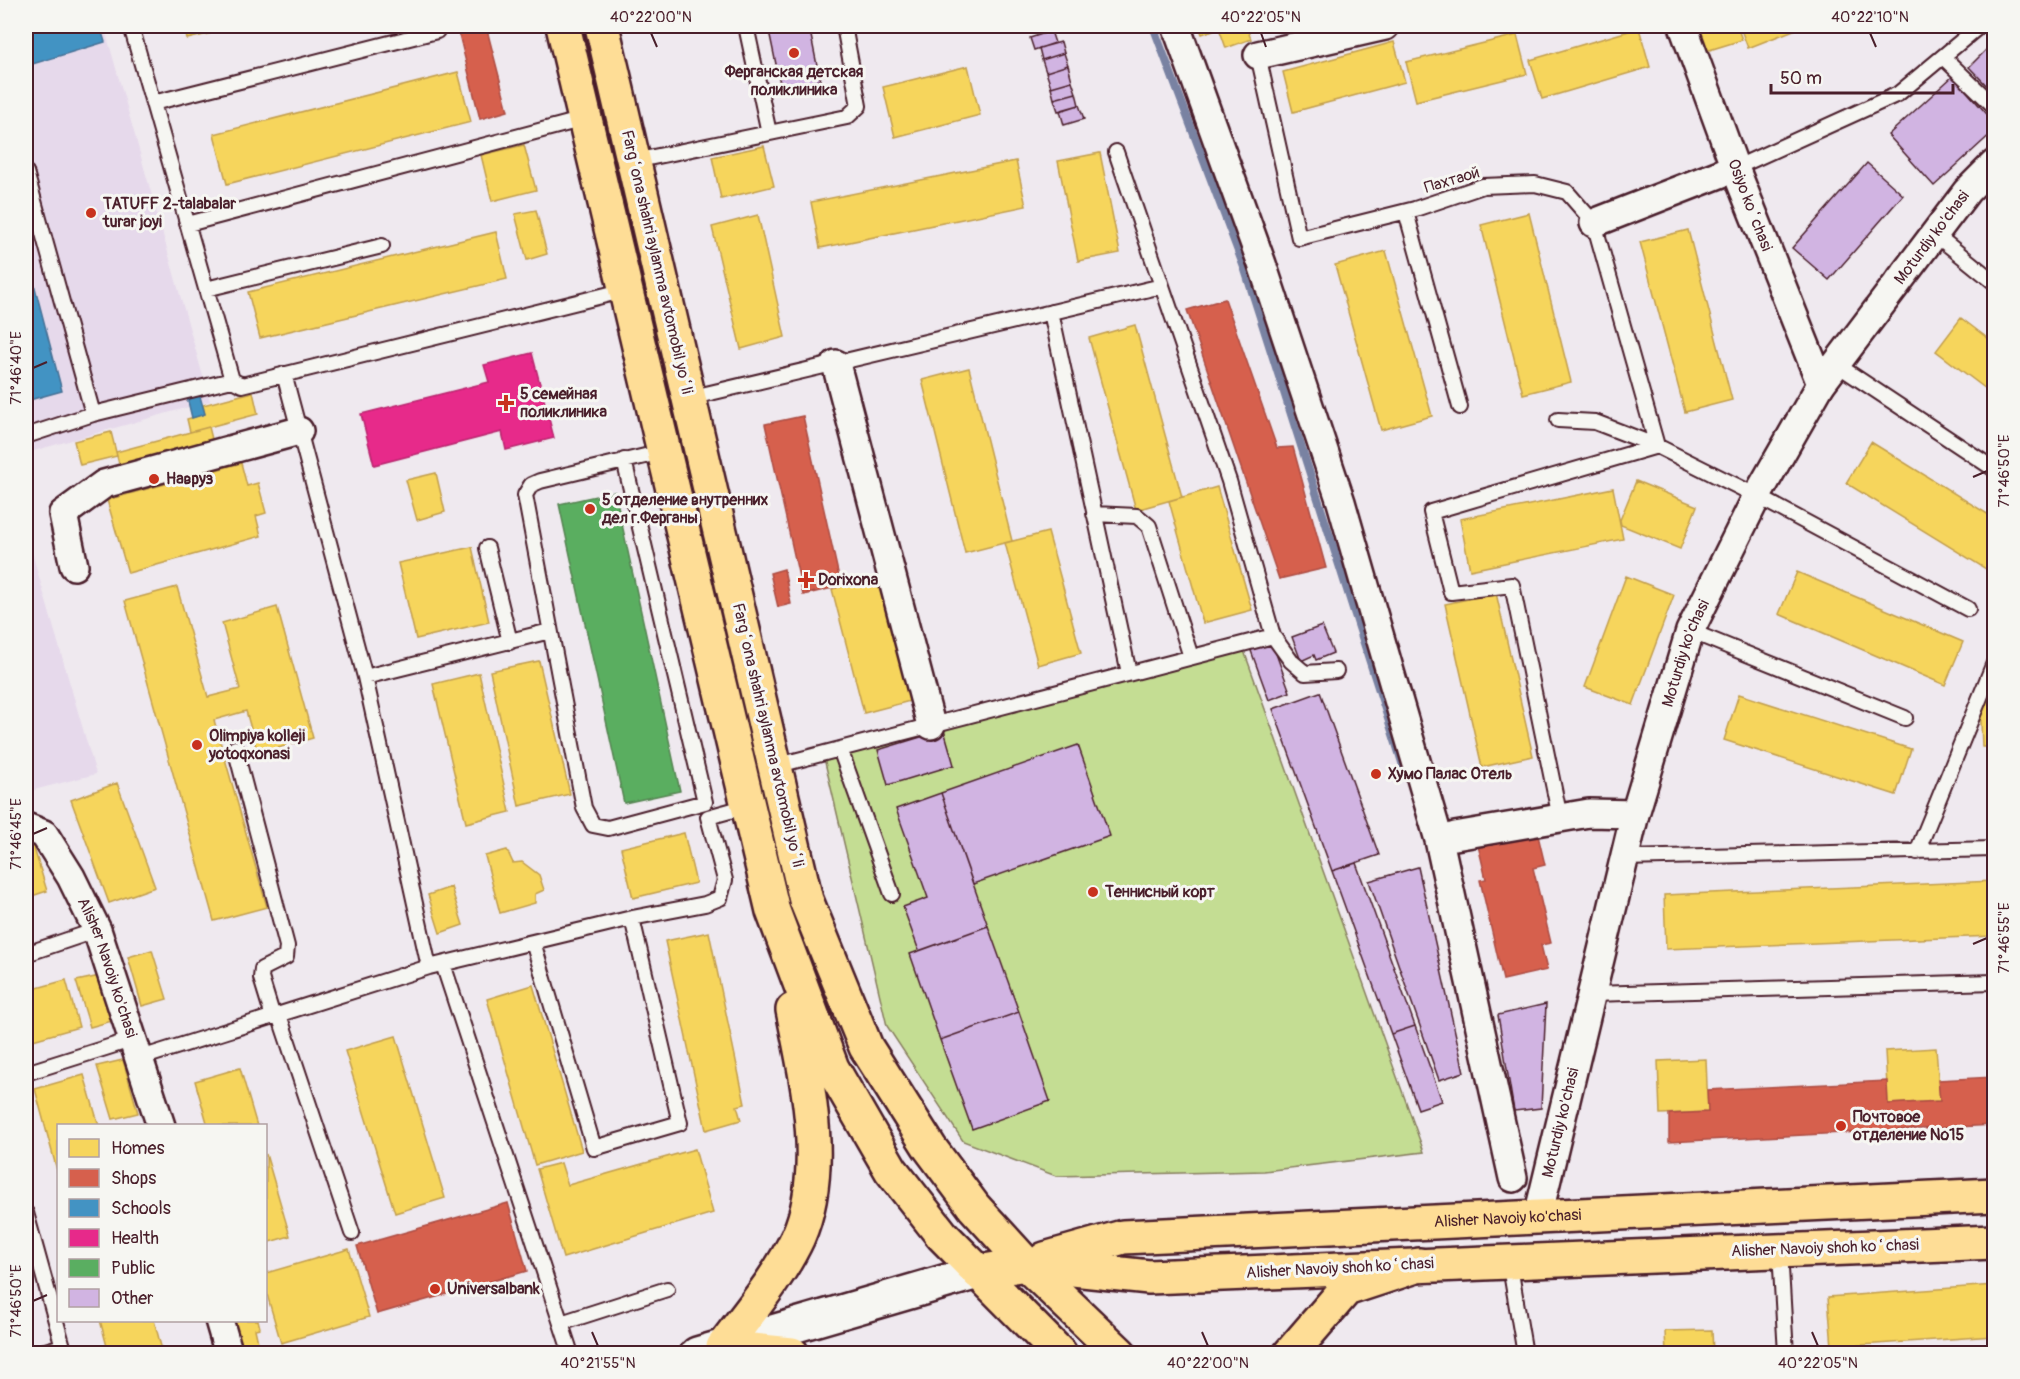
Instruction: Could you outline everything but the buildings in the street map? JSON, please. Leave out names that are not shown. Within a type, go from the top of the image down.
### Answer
[{"type":"main road","points":[[563,26],[662,452],[773,911],[809,1091],[813,1140],[810,1193],[798,1236],[729,1351],[792,1353]]},
{"type":"main road","name":"Fargʻona shahri aylanma avtomobil yoʻli","points":[[602,26],[806,900],[866,1047],[930,1148],[974,1207],[1026,1264],[1120,1353]]},
{"type":"main road","points":[[773,911],[832,1068],[891,1170],[942,1235],[1060,1353]]},
{"type":"main road","name":"Alisher Navoiy ko'chasi","points":[[1026,1264],[1122,1237],[1995,1195]]},
{"type":"main road","name":"Alisher Navoiy shoh koʻchasi","points":[[978,1272],[1026,1264],[1149,1277],[1419,1264],[1995,1242]]},
{"type":"main road","points":[[1290,1353],[1346,1289],[1419,1264]]},
{"type":"street","points":[[1176,26],[1262,264],[1362,575],[1439,840],[1514,1178]]},
{"type":"street","points":[[1183,26],[1269,261],[1352,512],[1451,837],[1589,813],[1635,814]]},
{"type":"street","points":[[1258,55],[1385,26]]},
{"type":"street","name":"Osiyo koʻchasi","points":[[1683,26],[1735,168],[1828,374]]},
{"type":"street","name":"Moturdiy ko'chasi","points":[[1538,1216],[1635,814],[1690,631],[1757,496],[1828,374],[1936,235],[1967,191],[1995,164]]},
{"type":"street","points":[[1594,223],[1735,168]]},
{"type":"street","points":[[836,364],[931,725]]},
{"type":"street","points":[[74,566],[63,514],[104,484],[299,431]]},
{"type":"street","name":"Alisher Navoiy ko'chasi","points":[[26,827],[44,834],[71,877],[98,930],[161,1124]]},
{"type":"street","name":"Alisher Navoiy shoh koʻchasi","points":[[729,1351],[978,1272]]},
{"type":"street","points":[[220,1322],[229,1353]]},
{"type":"lane","points":[[131,26],[232,380]]},
{"type":"lane","points":[[746,26],[769,133]]},
{"type":"lane","points":[[634,161],[847,117],[859,106],[844,26]]},
{"type":"lane","points":[[1735,168],[1898,94],[1977,28]]},
{"type":"lane","points":[[153,103],[437,31]]},
{"type":"lane","name":"Пахтаой","points":[[1258,55],[1299,238],[1406,212],[1483,186],[1535,184],[1567,192],[1594,223],[1657,446]]},
{"type":"lane","points":[[1943,57],[1995,106]]},
{"type":"lane","points":[[188,224],[584,119]]},
{"type":"lane","points":[[1116,152],[1229,481],[1273,636],[1291,661],[1305,673],[1336,671]]},
{"type":"lane","points":[[26,172],[93,414]]},
{"type":"lane","points":[[1406,212],[1460,407]]},
{"type":"lane","points":[[1936,235],[1995,282]]},
{"type":"lane","points":[[206,289],[382,246]]},
{"type":"lane","points":[[689,398],[1162,286]]},
{"type":"lane","points":[[26,436],[93,414],[232,380],[242,385],[626,290]]},
{"type":"lane","points":[[1051,312],[1128,673]]},
{"type":"lane","points":[[284,374],[365,677],[429,967]]},
{"type":"lane","points":[[1828,374],[1995,470]]},
{"type":"lane","points":[[1558,420],[1595,422],[1657,446],[1757,496],[1968,609]]},
{"type":"lane","points":[[1560,818],[1512,585],[1451,592],[1431,512],[1657,446]]},
{"type":"lane","points":[[662,452],[540,481],[531,485],[525,495],[584,808],[593,825],[608,828],[705,802]]},
{"type":"lane","points":[[26,1073],[276,1016],[429,967],[632,918],[705,904],[720,898],[725,880],[624,460]]},
{"type":"lane","points":[[1094,514],[1137,516],[1149,526],[1191,657]]},
{"type":"lane","points":[[487,548],[510,642]]},
{"type":"lane","points":[[365,677],[550,631]]},
{"type":"lane","points":[[1690,631],[1905,718]]},
{"type":"lane","points":[[775,766],[1273,636]]},
{"type":"lane","points":[[1917,852],[1995,663]]},
{"type":"lane","points":[[235,747],[287,946],[286,957],[262,969],[261,978],[352,1233]]},
{"type":"lane","points":[[840,749],[892,894]]},
{"type":"lane","points":[[708,817],[748,806]]},
{"type":"lane","points":[[1624,858],[1995,849]]},
{"type":"lane","points":[[533,942],[594,1148],[680,1123],[632,918]]},
{"type":"lane","points":[[26,954],[98,930]]},
{"type":"lane","points":[[443,964],[571,1353]]},
{"type":"lane","points":[[1592,994],[1995,982]]},
{"type":"lane","points":[[26,1213],[64,1350],[35,1353]]},
{"type":"lane","points":[[1780,1250],[1786,1353]]},
{"type":"lane","points":[[1509,1261],[1525,1353]]},
{"type":"lane","points":[[561,1323],[667,1289]]},
{"type":"shaded area","name":"TATUFF 2-talabalar turar joyi","points":[[26,26],[104,26],[210,401],[26,453]]},
{"type":"shaded area","points":[[26,532],[96,774],[26,792]]},
{"type":"green space","name":"Теннисный корт","points":[[1243,648],[1424,1152],[1264,1171],[1056,1176],[963,1141],[887,1026],[824,758]]},
{"type":"waterway","points":[[1153,26],[1245,270],[1405,772]]},
{"type":"place","name":"Ферганская детская поликлиника","points":[[794,53]]},
{"type":"place","name":"TATUFF 2-talabalar turar joyi","points":[[91,213]]},
{"type":"place","name":"5 семейная поликлиника","points":[[506,403]]},
{"type":"place","name":"Навруз","points":[[154,479]]},
{"type":"place","name":"5 отделение внутренних дел г.Ферганы","points":[[590,509]]},
{"type":"place","name":"Dorixona","points":[[806,580]]},
{"type":"place","name":"Olimpiya kolleji yotoqxonasi","points":[[197,745]]},
{"type":"place","name":"Хумо Палас Отель","points":[[1376,774]]},
{"type":"place","name":"Теннисный корт","points":[[1093,892]]},
{"type":"place","name":"Почтовое отделение №15","points":[[1841,1126]]},
{"type":"place","name":"Universalbank","points":[[435,1289]]}]
